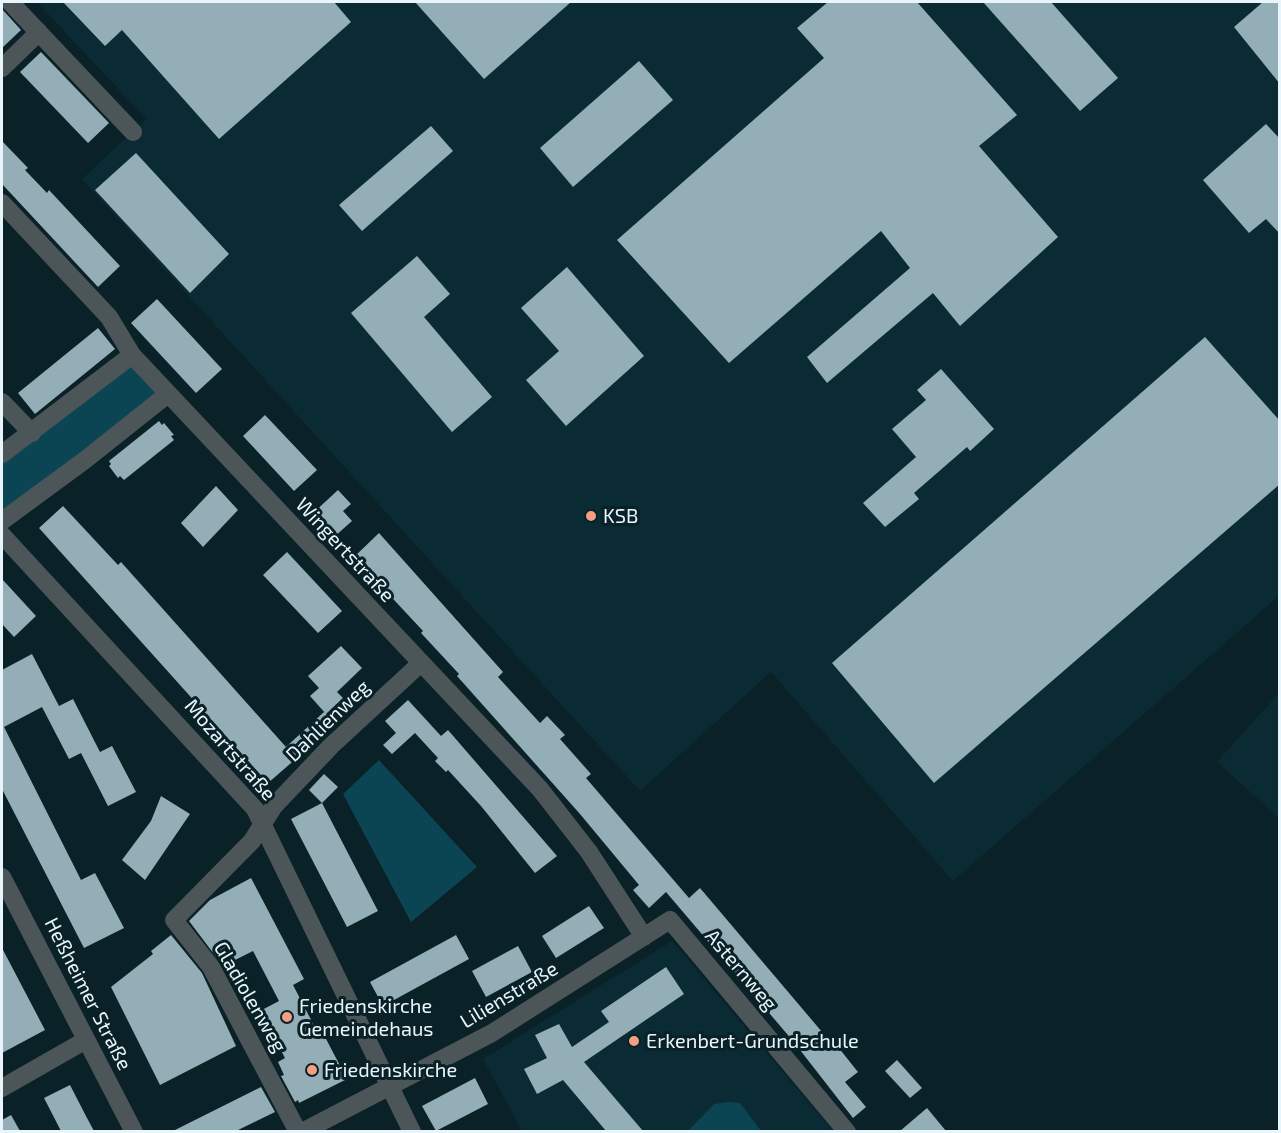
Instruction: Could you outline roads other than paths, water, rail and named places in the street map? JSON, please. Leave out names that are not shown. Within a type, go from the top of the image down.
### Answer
[{"type":"street","points":[[10,2],[133,132]]},
{"type":"street","points":[[2,68],[39,32]]},
{"type":"street","name":"Wingertstraße","points":[[2,203],[109,317],[132,355],[517,764],[564,819],[644,937]]},
{"type":"street","points":[[2,454],[132,355]]},
{"type":"street","points":[[2,521],[85,460],[168,394]]},
{"type":"street","points":[[2,402],[32,433]]},
{"type":"street","name":"Mozartstraße","points":[[2,535],[243,793],[264,826],[412,1131]]},
{"type":"street","name":"Dahlienweg","points":[[174,920],[213,883],[264,826],[274,806],[331,746],[421,663]]},
{"type":"street","name":"Heßheimer Straße","points":[[2,876],[134,1131]]},
{"type":"street","name":"Gladiolenweg","points":[[174,920],[211,967],[300,1131]]},
{"type":"street","name":"Lilienstraße","points":[[300,1131],[492,1033],[670,920]]},
{"type":"street","name":"Asternweg","points":[[670,920],[847,1131]]},
{"type":"street","points":[[2,1088],[86,1040]]},
{"type":"place","name":"KSB","points":[[591,516]]},
{"type":"place","name":"Friedenskirche Gemeindehaus","points":[[287,1017]]},
{"type":"place","name":"Erkenbert-Grundschule","points":[[634,1041]]},
{"type":"place","name":"Friedenskirche","points":[[312,1070]]}]
